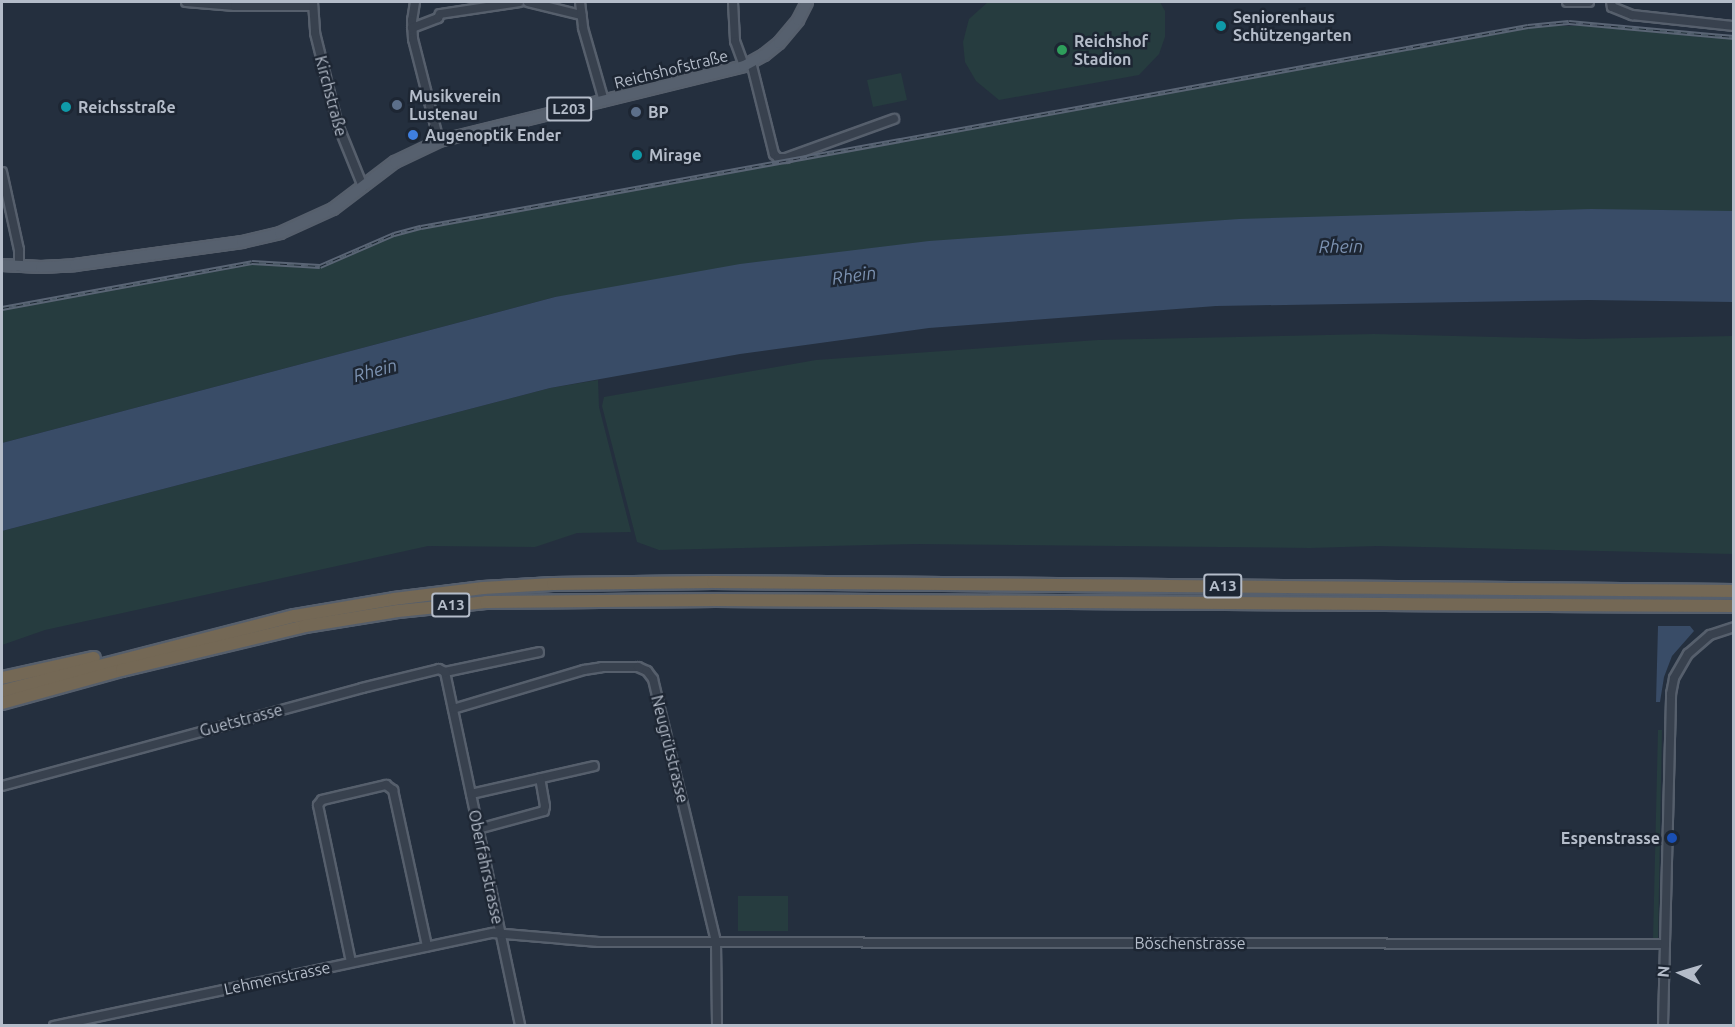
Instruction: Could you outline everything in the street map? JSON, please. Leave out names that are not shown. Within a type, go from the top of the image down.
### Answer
[{"type":"highway","name":"A13","points":[[2,691],[258,624],[345,607],[483,588],[553,584],[712,582],[1734,591]]},
{"type":"highway","name":"A13","points":[[2,703],[122,670],[293,628],[398,611],[486,602],[716,600],[1734,606]]},
{"type":"highway","name":"A13","points":[[2,678],[148,645],[161,648]]},
{"type":"highway","name":"A13","points":[[2,711],[14,707],[29,696]]},
{"type":"main road","name":"Reichshofstraße","points":[[363,187],[395,162],[439,141],[748,64],[779,43],[798,20],[807,2]]},
{"type":"main road","name":"L203","points":[[2,265],[19,267],[75,265],[259,238],[303,225],[333,209],[363,187]]},
{"type":"street","points":[[186,2],[313,4]]},
{"type":"street","points":[[415,2],[412,28],[439,141]]},
{"type":"street","points":[[412,28],[438,18],[440,14],[519,2]]},
{"type":"street","points":[[528,2],[581,15]]},
{"type":"street","points":[[580,2],[581,15],[604,100]]},
{"type":"street","points":[[733,2],[735,41],[748,64]]},
{"type":"street","points":[[1567,2],[1589,2]]},
{"type":"street","points":[[1611,2],[1612,7],[1632,15],[1734,26]]},
{"type":"street","name":"Kirchstraße","points":[[313,4],[315,33],[338,125],[363,187]]},
{"type":"street","name":"Reichshofstraße","points":[[748,64],[774,154],[778,158],[786,158],[894,119]]},
{"type":"street","points":[[2,172],[19,250],[19,267]]},
{"type":"street","points":[[1663,1026],[1670,719],[1674,678],[1688,654],[1699,643],[1723,629],[1734,627]]},
{"type":"street","name":"Guetstrasse","points":[[2,786],[362,688],[439,669],[445,672],[540,652]]},
{"type":"street","name":"Neugrütstrasse","points":[[453,709],[584,670],[602,667],[638,667],[647,671],[652,679],[664,725],[716,942],[717,1026]]},
{"type":"street","points":[[445,672],[453,709]]},
{"type":"street","name":"Oberfahrstrasse","points":[[453,709],[520,1026]]},
{"type":"street","points":[[471,794],[594,766]]},
{"type":"street","points":[[478,829],[544,811],[540,778]]},
{"type":"street","points":[[351,962],[318,806],[322,800],[386,785],[393,790],[428,946]]},
{"type":"street","name":"Lehmenstrasse","points":[[54,1026],[428,946],[493,933],[500,934]]},
{"type":"street","name":"Böschenstrasse","points":[[500,934],[599,942],[1665,944]]},
{"type":"green space","name":"Reichshof Stadion","points":[[988,2],[1160,2],[1165,11],[1165,37],[1159,54],[1139,75],[999,100],[976,81],[965,62],[963,42],[969,19]]},
{"type":"green space","points":[[1528,26],[1630,26],[1733,37],[1733,211],[555,297],[2,443],[2,307],[252,262],[320,266],[394,234],[421,227]]},
{"type":"green space","points":[[901,73],[907,100],[873,107],[867,80]]},
{"type":"green space","points":[[1374,334],[1582,339],[1733,336],[1733,554],[1377,546],[1310,548],[915,544],[659,550],[637,542],[602,406],[604,397],[816,360],[1098,340]]},
{"type":"green space","points":[[598,380],[599,407],[631,532],[577,533],[535,547],[428,546],[45,630],[2,645],[2,531],[550,388]]},
{"type":"green space","points":[[1658,730],[1662,730],[1658,940],[1653,940]]},
{"type":"green space","points":[[738,896],[788,896],[788,931],[738,931]]},
{"type":"water","name":"Rhein","points":[[1591,209],[1733,211],[1733,302],[1589,300],[1216,306],[929,328],[740,354],[550,388],[2,531],[2,443],[555,297],[740,264],[929,241],[1239,219]]},
{"type":"water","points":[[1658,626],[1690,626],[1694,631],[1672,656],[1664,677],[1660,702],[1656,702]]},
{"type":"railway","points":[[2,308],[252,262],[320,266],[394,234],[421,227],[1528,26],[1569,22],[1734,37]]},
{"type":"place","name":"Seniorenhaus Schützengarten","points":[[1221,26]]},
{"type":"place","name":"Reichshof Stadion","points":[[1062,50]]},
{"type":"place","name":"Musikverein Lustenau","points":[[397,105]]},
{"type":"place","name":"Reichsstraße","points":[[66,107]]},
{"type":"place","name":"BP","points":[[636,112]]},
{"type":"place","name":"Augenoptik Ender","points":[[413,135]]},
{"type":"place","name":"Mirage","points":[[637,155]]},
{"type":"place","name":"Espenstrasse","points":[[1672,838]]}]
